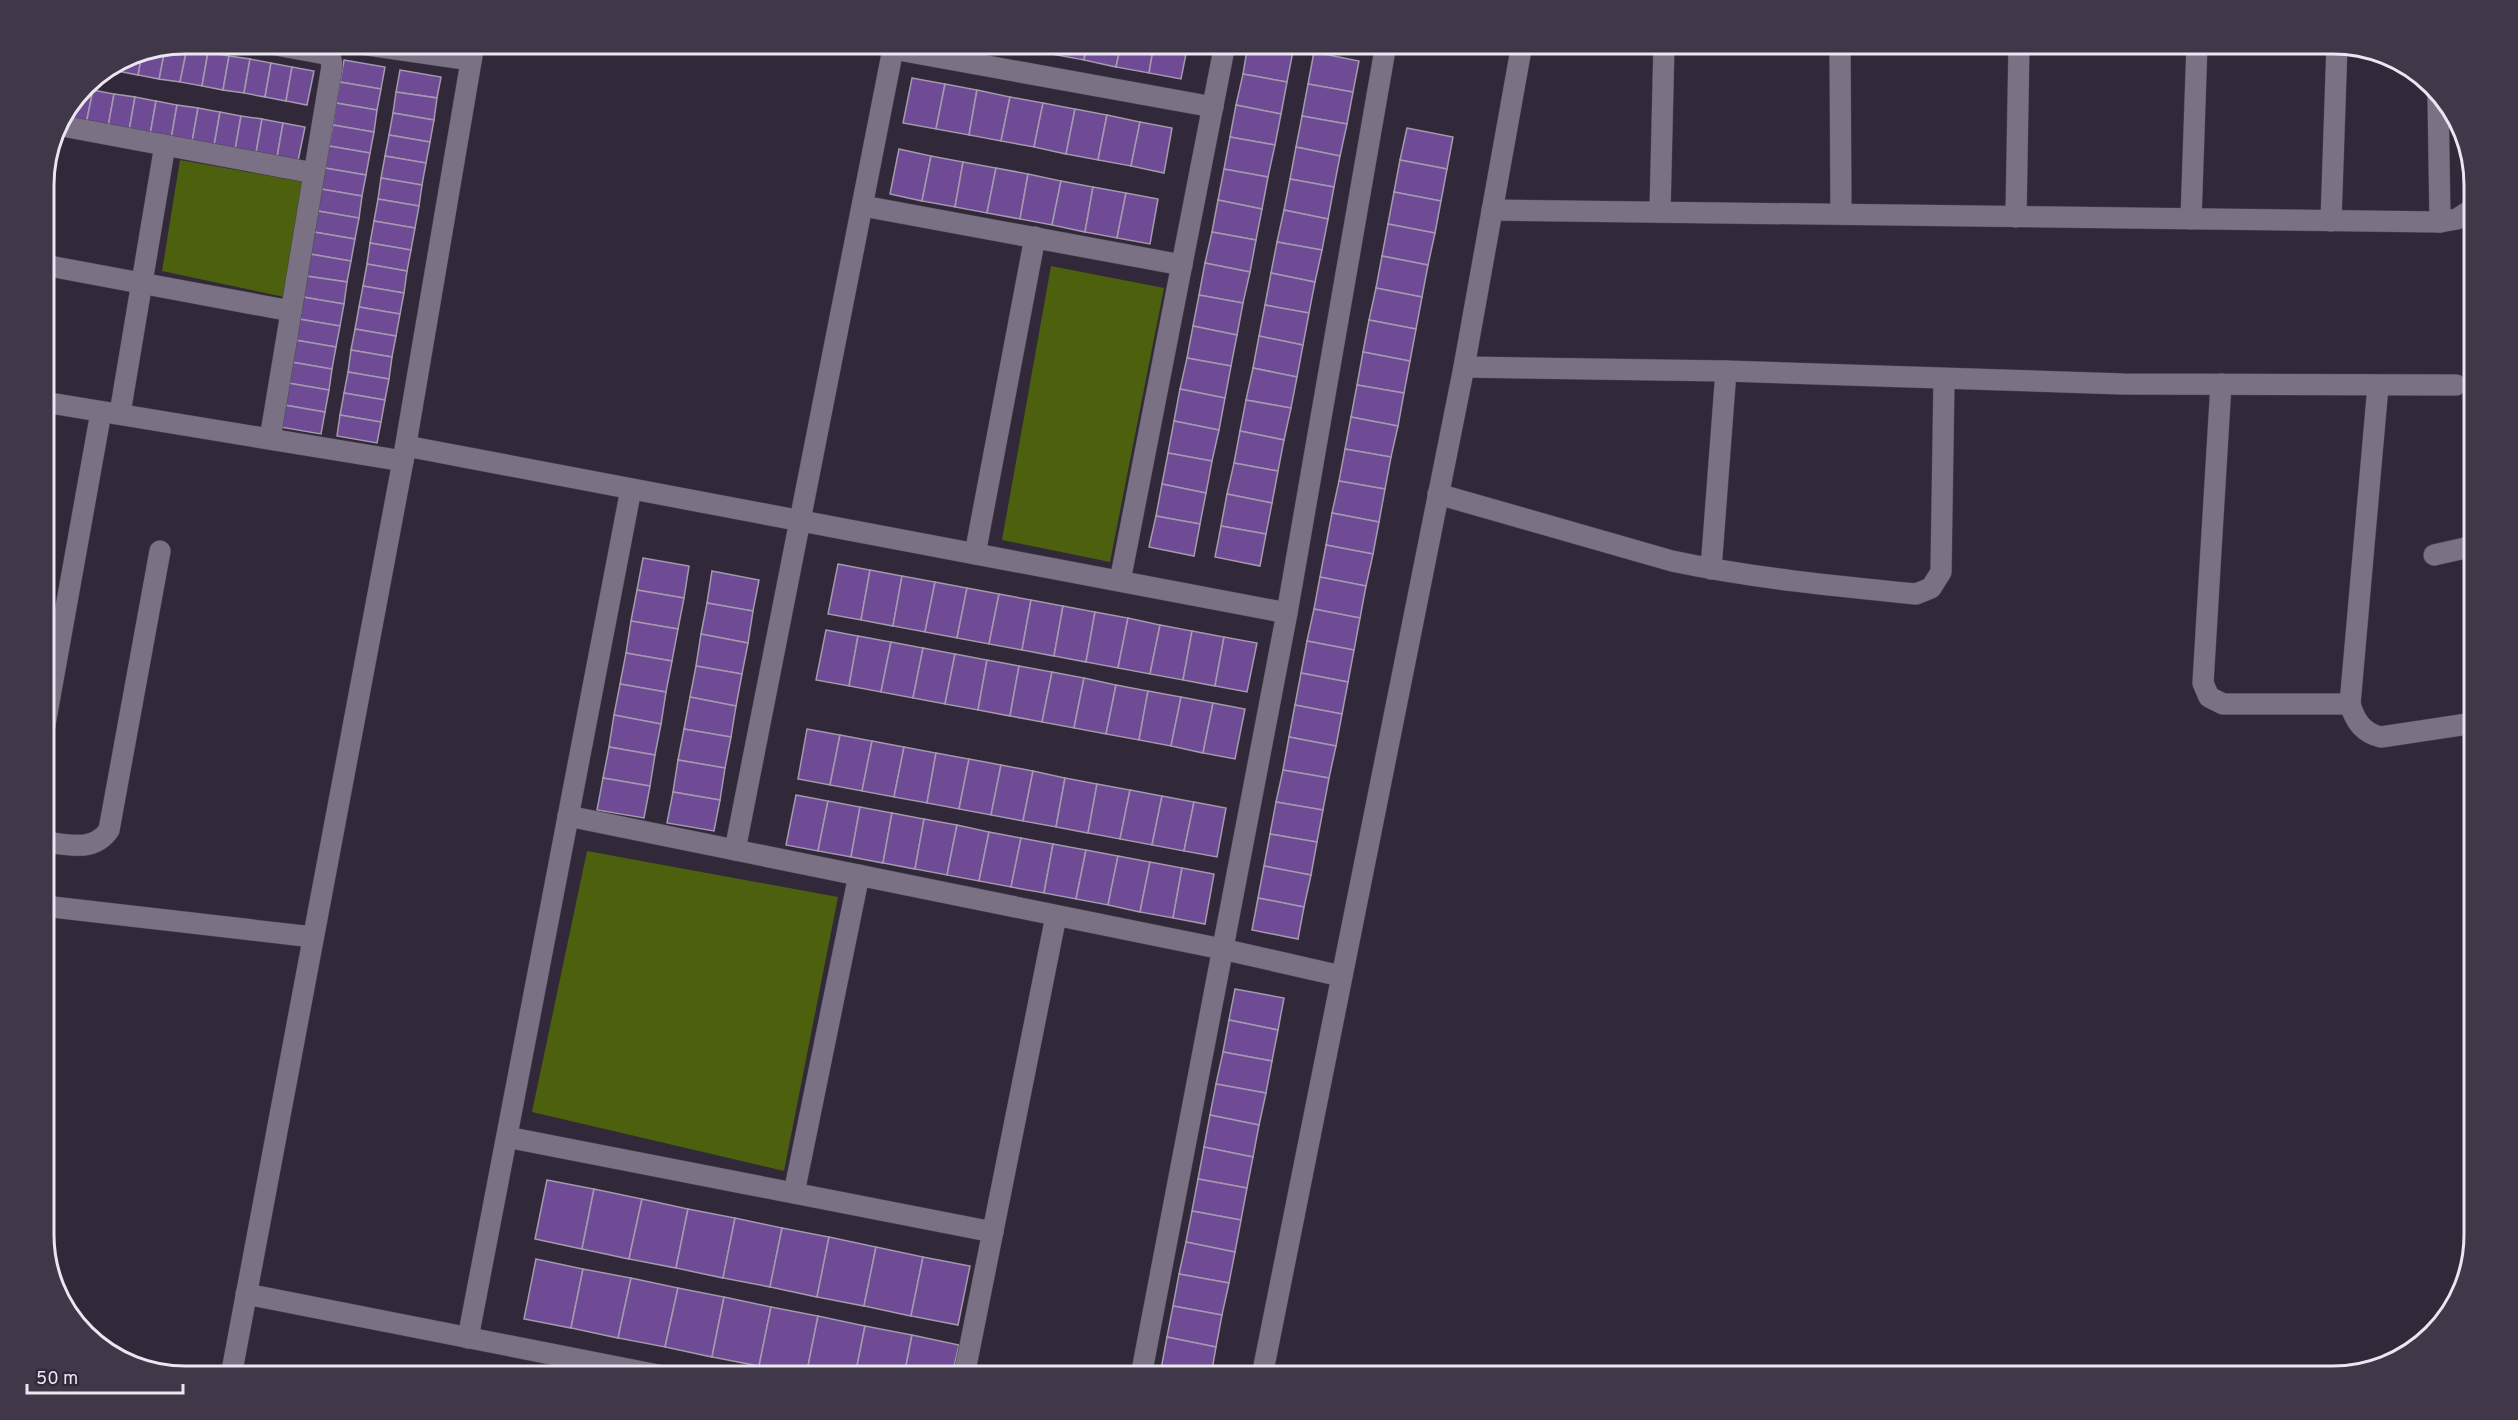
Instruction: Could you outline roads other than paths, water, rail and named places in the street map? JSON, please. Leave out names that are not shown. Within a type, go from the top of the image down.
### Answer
[{"type":"street","points":[[270,440],[332,66],[331,59],[325,54]]},
{"type":"street","points":[[233,1366],[405,454],[473,54]]},
{"type":"street","points":[[735,850],[892,54]]},
{"type":"street","points":[[936,54],[1213,107]]},
{"type":"street","points":[[1120,581],[1223,54]]},
{"type":"street","points":[[1143,1366],[1287,613],[1384,54]]},
{"type":"street","points":[[1264,1366],[1464,367],[1520,54]]},
{"type":"street","points":[[1660,212],[1664,54]]},
{"type":"street","points":[[1840,54],[1841,214]]},
{"type":"street","points":[[2016,217],[2019,54]]},
{"type":"street","points":[[2191,219],[2196,54]]},
{"type":"street","points":[[2331,220],[2337,54]]},
{"type":"street","points":[[2438,107],[2440,222]]},
{"type":"street","points":[[68,127],[314,173]]},
{"type":"street","points":[[54,682],[110,413],[141,283],[165,145]]},
{"type":"street","points":[[863,206],[1182,265]]},
{"type":"street","points":[[1492,210],[2440,222],[2464,220]]},
{"type":"street","points":[[975,554],[1035,237]]},
{"type":"street","points":[[54,267],[291,311]]},
{"type":"street","points":[[1464,367],[1726,371],[1944,379],[2378,387],[2456,386]]},
{"type":"street","points":[[1711,570],[1726,371]]},
{"type":"street","points":[[1438,494],[1711,570],[1916,594],[1931,588],[1941,572],[1944,379]]},
{"type":"street","points":[[2221,384],[2203,682],[2209,697],[2223,704],[2350,704]]},
{"type":"street","points":[[2378,387],[2350,704],[2354,718],[2362,728],[2372,735],[2381,737],[2464,725]]},
{"type":"street","points":[[54,404],[270,440],[405,454],[631,489],[1287,613]]},
{"type":"street","points":[[468,1338],[631,489]]},
{"type":"street","points":[[2434,555],[2464,548]]},
{"type":"street","points":[[54,843],[87,845],[102,840],[109,830],[160,551]]},
{"type":"street","points":[[568,816],[1222,949],[1341,976]]},
{"type":"street","points":[[794,1193],[859,875]]},
{"type":"street","points":[[54,907],[313,937]]},
{"type":"street","points":[[966,1366],[1056,916]]},
{"type":"street","points":[[507,1137],[993,1232]]},
{"type":"street","points":[[246,1294],[608,1366]]}]
